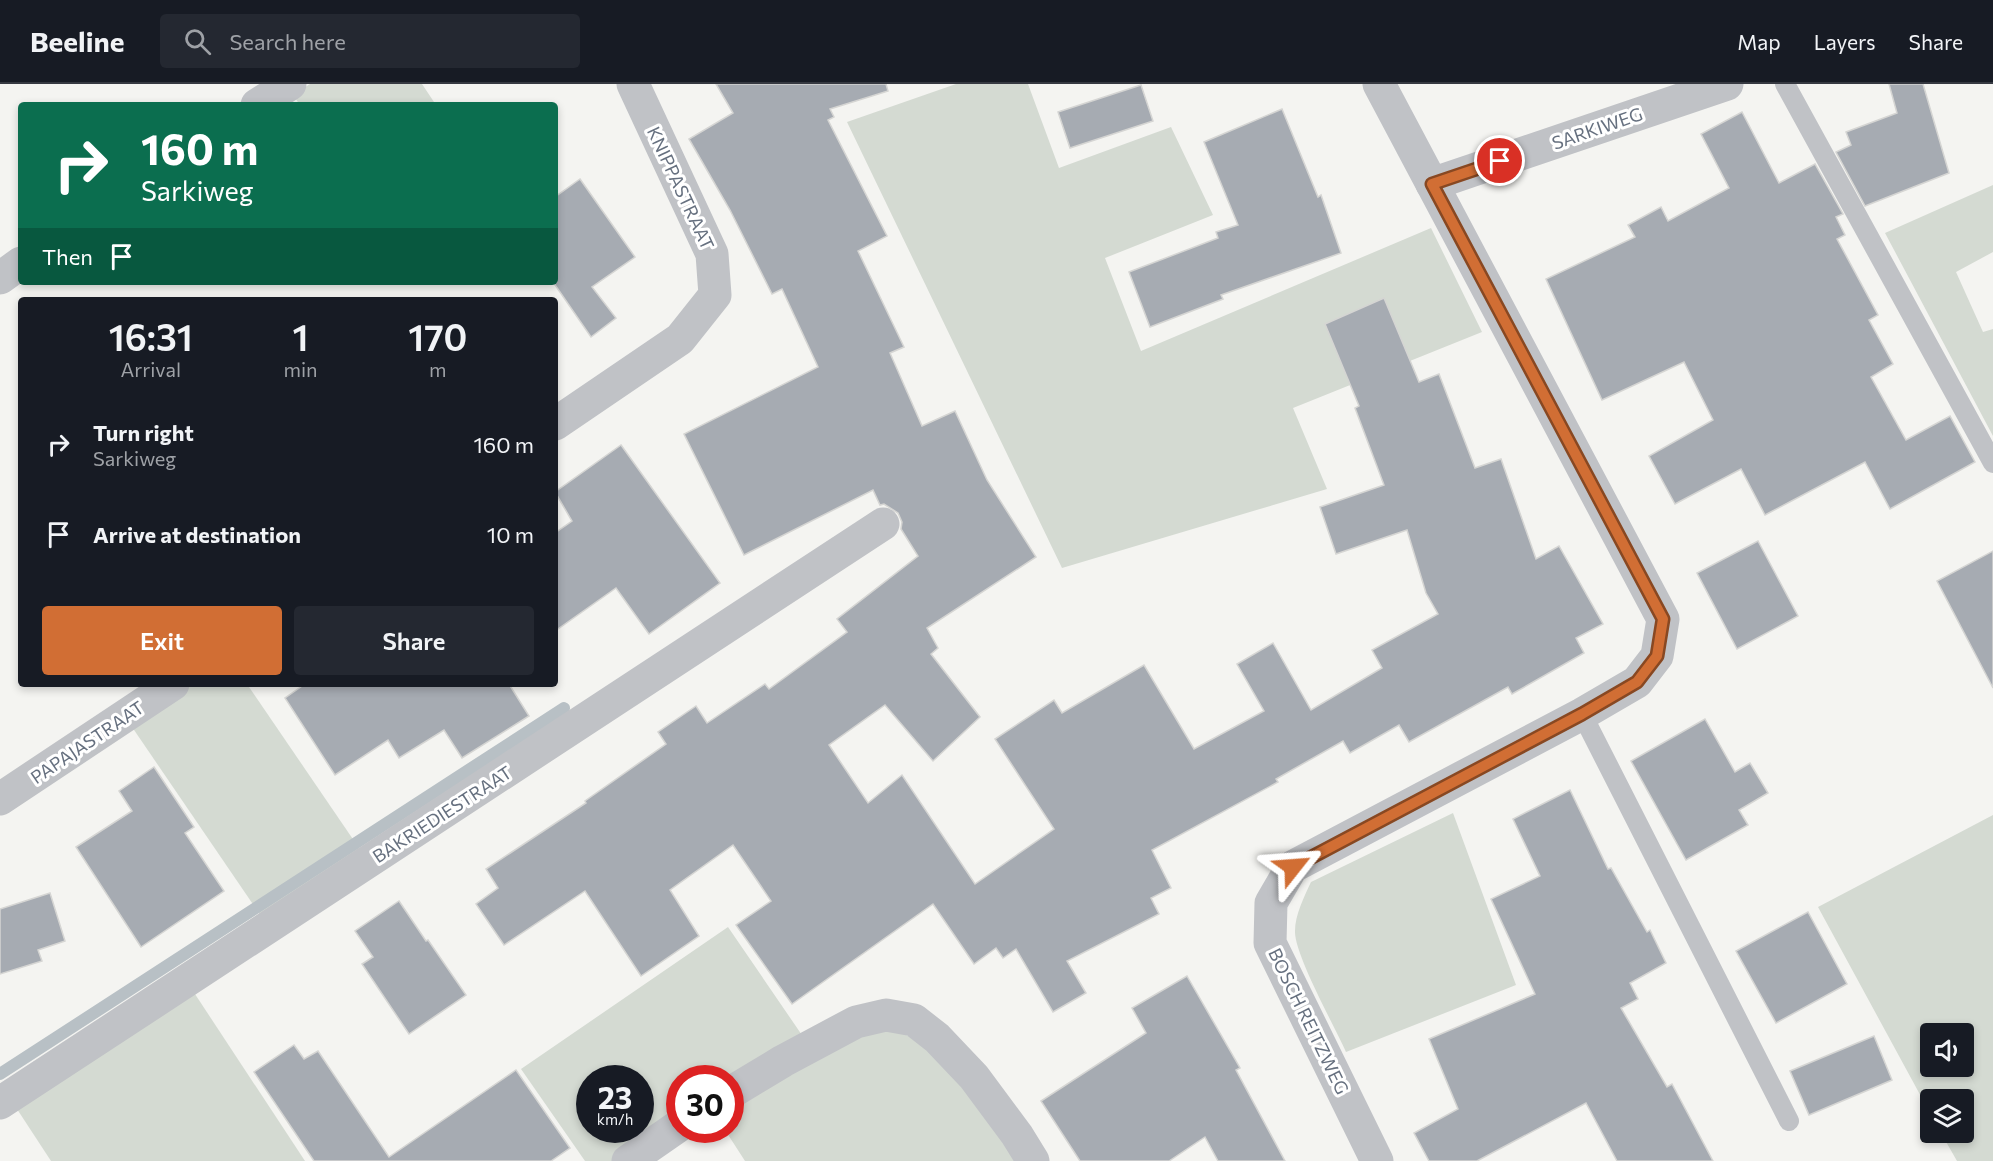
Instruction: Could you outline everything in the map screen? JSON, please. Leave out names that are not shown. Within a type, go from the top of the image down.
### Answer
[{"type":"street","points":[[262,102],[290,84]]},
{"type":"street","name":"KNIPPASTRAAT","points":[[558,422],[680,339],[715,295],[712,254],[633,84]]},
{"type":"street","name":"BOSCH REITZWEG","points":[[1377,1161],[1270,943],[1271,903],[1293,867],[1582,714],[1637,682],[1657,656],[1663,619],[1379,84]]},
{"type":"street","name":"SARKIWEG","points":[[1432,184],[1727,84]]},
{"type":"street","points":[[0,278],[18,265]]},
{"type":"street","name":"BAKRIEDIESTRAAT","points":[[0,1103],[883,524]]},
{"type":"street","name":"PAPAJASTRAAT","points":[[0,800],[169,687]]},
{"type":"street","points":[[744,1085],[856,1022],[886,1015],[914,1020],[937,1038],[974,1077],[1017,1135],[1033,1161]]},
{"type":"street","points":[[628,1161],[666,1135]]},
{"type":"lane","points":[[1785,84],[1993,462]]},
{"type":"lane","points":[[1582,714],[1789,1121]]},
{"type":"shaded area","points":[[310,84],[422,84],[434,102],[298,102],[293,95]]},
{"type":"shaded area","points":[[956,84],[1028,84],[1059,168],[1171,127],[1213,215],[1105,258],[1141,351],[1431,228],[1482,332],[1293,408],[1327,489],[1062,568],[847,122]]},
{"type":"shaded area","points":[[1993,185],[1993,252],[1956,272],[1983,332],[1993,329],[1993,436],[1885,233]]},
{"type":"shaded area","points":[[189,687],[249,687],[361,851],[261,916],[132,727]]},
{"type":"shaded area","points":[[1453,813],[1516,985],[1346,1052],[1308,973],[1296,942],[1295,931],[1300,906],[1311,882]]},
{"type":"shaded area","points":[[1993,815],[1993,1161],[1957,1161],[1947,1143],[1974,1143],[1974,1089],[1920,1089],[1920,1095],[1818,907]]},
{"type":"shaded area","points":[[728,927],[806,1041],[744,1071],[744,1065],[666,1065],[666,1124],[654,1132],[654,1065],[576,1065],[576,1143],[638,1143],[612,1161],[585,1161],[521,1069]]},
{"type":"shaded area","points":[[191,988],[305,1161],[51,1161],[15,1106]]},
{"type":"shaded area","points":[[890,1028],[934,1047],[1023,1161],[745,1161],[733,1143],[744,1143],[744,1095],[831,1044]]},
{"type":"building","points":[[716,84],[886,84],[888,91],[830,109],[834,117],[828,120],[887,236],[858,251],[904,347],[890,353],[922,426],[955,411],[987,480],[1036,557],[927,628],[938,648],[931,654],[980,717],[933,761],[885,705],[829,745],[868,803],[902,775],[975,884],[1054,829],[995,739],[1054,700],[1062,713],[1144,665],[1194,749],[1264,711],[1237,664],[1273,643],[1311,710],[1382,668],[1372,650],[1438,614],[1426,593],[1407,530],[1336,554],[1320,507],[1384,485],[1355,408],[1359,406],[1325,324],[1384,298],[1419,382],[1439,374],[1475,468],[1501,459],[1536,559],[1559,546],[1603,624],[1576,638],[1584,653],[1512,694],[1508,687],[1409,742],[1399,725],[1350,753],[1343,741],[1276,779],[1278,782],[1152,850],[1171,888],[1151,898],[1159,914],[1067,961],[1086,993],[1053,1012],[1016,949],[1003,958],[996,948],[974,964],[933,904],[792,1004],[736,925],[771,901],[733,845],[670,890],[699,936],[641,976],[585,891],[504,945],[476,904],[498,888],[486,869],[586,803],[585,801],[666,744],[658,732],[696,706],[707,723],[765,684],[769,689],[847,632],[837,619],[918,556],[901,529],[902,522],[898,513],[884,504],[880,505],[873,490],[744,555],[684,434],[818,367],[782,289],[772,294],[730,210],[689,139],[733,113]]},
{"type":"building","points":[[1889,84],[1923,84],[1949,173],[1865,206],[1836,152],[1851,145],[1846,132],[1897,113]]},
{"type":"building","points":[[1141,85],[1153,121],[1070,148],[1058,112]]},
{"type":"building","points":[[1282,109],[1318,197],[1321,195],[1341,253],[1221,295],[1223,299],[1150,327],[1129,272],[1218,238],[1216,232],[1238,225],[1204,142]]},
{"type":"building","points":[[1742,112],[1779,183],[1815,164],[1843,214],[1836,217],[1845,235],[1837,239],[1878,315],[1869,320],[1893,364],[1871,377],[1906,440],[1950,416],[1975,462],[1890,509],[1865,462],[1765,515],[1741,469],[1675,504],[1649,456],[1713,420],[1684,362],[1602,400],[1546,279],[1635,237],[1628,225],[1661,207],[1668,221],[1729,188],[1701,134]]},
{"type":"building","points":[[580,179],[635,257],[592,287],[616,318],[591,337],[555,285],[558,285],[558,195]]},
{"type":"building","points":[[621,445],[720,583],[649,634],[616,588],[558,629],[558,531],[572,521],[558,497],[558,490]]},
{"type":"building","points":[[1758,541],[1798,616],[1737,649],[1697,573]]},
{"type":"building","points":[[1993,551],[1993,688],[1937,581]]},
{"type":"building","points":[[301,687],[511,687],[529,716],[462,758],[444,730],[399,758],[388,740],[335,775],[285,698]]},
{"type":"building","points":[[1705,719],[1735,772],[1750,763],[1768,793],[1739,810],[1748,825],[1686,860],[1631,761]]},
{"type":"building","points":[[154,767],[194,827],[185,833],[224,891],[141,947],[76,847],[132,811],[119,791]]},
{"type":"building","points":[[1570,790],[1608,869],[1611,868],[1647,932],[1650,930],[1666,963],[1630,983],[1638,999],[1621,1008],[1667,1087],[1672,1084],[1713,1161],[1617,1161],[1586,1103],[1477,1161],[1429,1161],[1414,1133],[1458,1109],[1429,1039],[1535,994],[1491,899],[1540,876],[1513,819]]},
{"type":"building","points":[[50,893],[65,941],[38,950],[42,961],[0,974],[0,909]]},
{"type":"building","points":[[399,901],[466,995],[409,1034],[362,964],[373,957],[355,931]]},
{"type":"building","points":[[1808,912],[1847,984],[1776,1023],[1736,951]]},
{"type":"building","points":[[1187,976],[1240,1068],[1236,1070],[1285,1161],[1218,1161],[1205,1137],[1169,1161],[1080,1161],[1041,1101],[1146,1033],[1132,1008]]},
{"type":"building","points":[[1874,1036],[1892,1080],[1809,1115],[1790,1071]]},
{"type":"building","points":[[294,1045],[304,1059],[318,1051],[389,1157],[516,1070],[570,1148],[551,1161],[314,1161],[254,1072]]},
{"type":"waterway","points":[[0,1074],[564,708]]},
{"type":"route","points":[[1293,867],[1582,714],[1637,682],[1657,656],[1663,619],[1432,184],[1500,161]]}]
